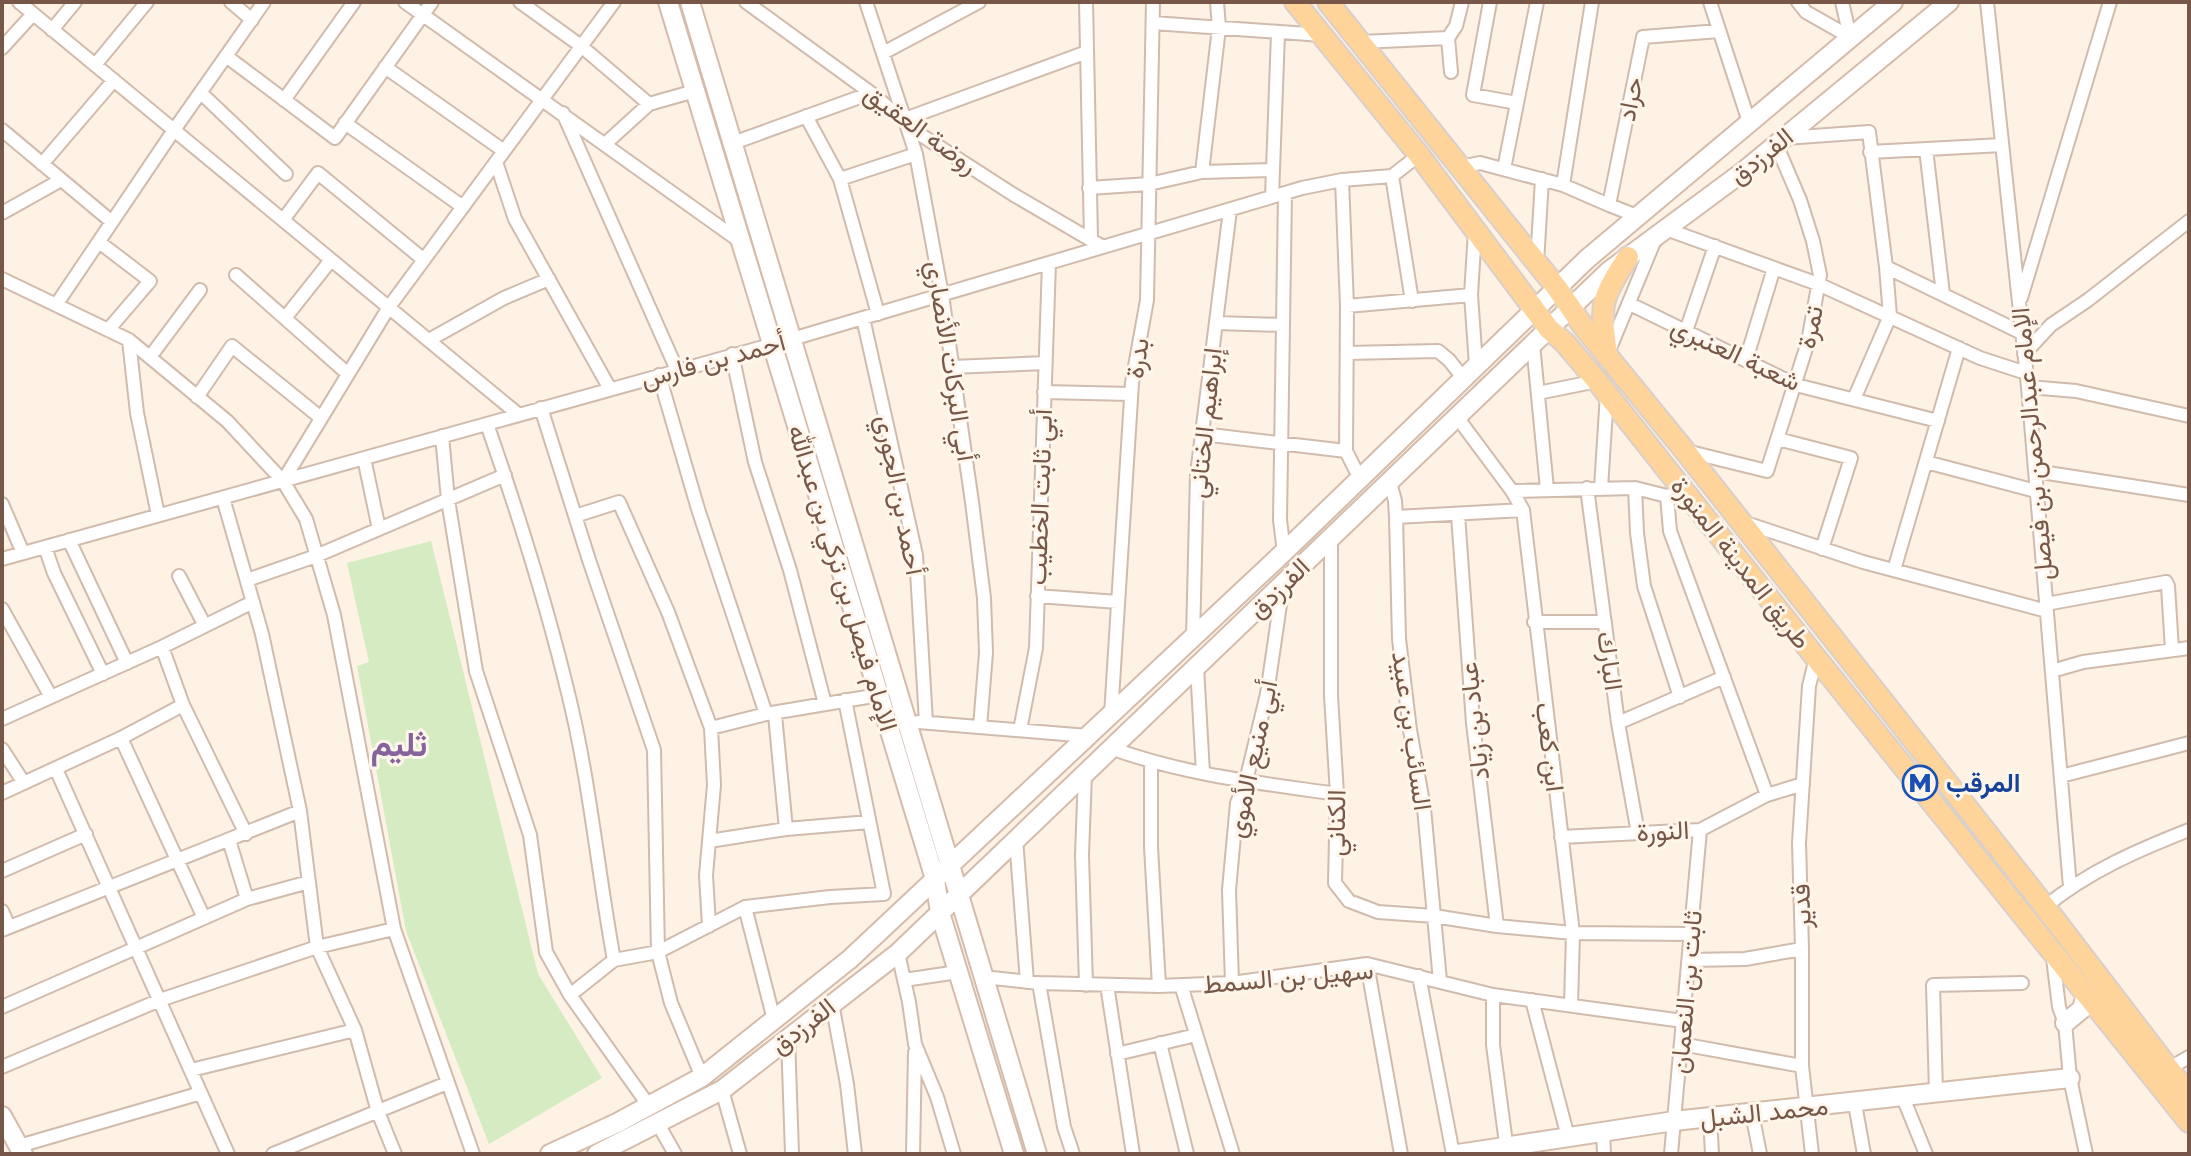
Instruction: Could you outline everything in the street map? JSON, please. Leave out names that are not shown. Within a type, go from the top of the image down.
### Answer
[{"type":"main road","name":"الإمام فيصل بن تركي بن عبدالله","points":[[668,2],[935,879],[940,913],[1014,1154]]},
{"type":"main road","name":"الإمام فيصل بن تركي بن عبدالله","points":[[690,2],[1037,1154]]},
{"type":"main road","name":"طريق المدينة المنورة","points":[[1295,2],[1419,155],[1549,329],[1565,343],[1602,388],[1674,491],[1816,658],[2189,1122]]},
{"type":"main road","name":"طريق المدينة المنورة","points":[[1328,2],[2045,907],[2189,1095]]},
{"type":"main road","name":"الفرزدق","points":[[550,1154],[702,1077],[850,959],[1284,552],[1557,288],[1637,216],[1893,2]]},
{"type":"main road","name":"الفرزدق","points":[[605,1152],[722,1090],[898,953],[1572,310],[1609,271],[1780,141],[1949,2]]},
{"type":"main road","points":[[1607,356],[1601,315],[1604,299],[1628,257]]},
{"type":"main road","points":[[2065,1023],[2082,1009],[2086,994]]},
{"type":"main road","name":"محمد الشبل","points":[[1456,1154],[1542,1147],[1568,1137],[1674,1121],[1807,1106],[1855,1104],[1902,1095],[2070,1078]]},
{"type":"main road","points":[[2,1116],[21,1150]]},
{"type":"street","points":[[19,2],[519,415]]},
{"type":"street","points":[[52,30],[75,2]]},
{"type":"street","points":[[95,65],[147,2]]},
{"type":"street","points":[[231,2],[252,20]]},
{"type":"street","points":[[56,305],[264,2]]},
{"type":"street","points":[[284,100],[354,2]]},
{"type":"street","points":[[405,2],[741,243]]},
{"type":"street","points":[[226,56],[335,138],[432,2]]},
{"type":"street","points":[[520,2],[581,46],[649,104]]},
{"type":"street","points":[[283,481],[389,307],[614,2]]},
{"type":"street","name":"أبي البركات الأنصاري","points":[[866,2],[916,154],[942,295],[984,598],[986,653],[980,727]]},
{"type":"street","points":[[883,53],[979,2]]},
{"type":"street","points":[[1086,2],[1091,239]]},
{"type":"street","name":"بدرة","points":[[1111,715],[1131,394],[1147,300],[1153,2]]},
{"type":"street","points":[[1202,172],[1219,28],[1217,2]]},
{"type":"street","points":[[1451,72],[1448,38],[1456,26],[1462,2]]},
{"type":"street","points":[[1490,2],[1473,95],[1517,103]]},
{"type":"street","points":[[1504,169],[1537,2]]},
{"type":"street","points":[[1563,185],[1592,2]]},
{"type":"street","points":[[1710,2],[1749,122]]},
{"type":"street","points":[[1798,2],[1806,12],[1850,37]]},
{"type":"street","points":[[1842,2],[1850,37]]},
{"type":"street","name":"الإمام عبدالرحمن بن فيصل","points":[[1987,2],[2028,387],[2070,887]]},
{"type":"street","points":[[2019,304],[2110,2]]},
{"type":"street","name":"روضة العقيق","points":[[750,3],[905,119],[921,135],[1103,247]]},
{"type":"street","points":[[2,48],[33,14]]},
{"type":"street","points":[[1153,23],[1322,35]]},
{"type":"street","name":"حراد","points":[[1609,205],[1643,37],[1719,31]]},
{"type":"street","points":[[1272,197],[1278,33]]},
{"type":"street","points":[[1361,42],[1448,38]]},
{"type":"street","points":[[905,119],[1087,52]]},
{"type":"street","points":[[385,67],[504,151]]},
{"type":"street","points":[[42,164],[114,80]]},
{"type":"street","points":[[605,144],[649,104],[695,91]]},
{"type":"street","points":[[201,93],[286,174]]},
{"type":"street","points":[[733,143],[871,93]]},
{"type":"street","points":[[563,113],[677,370]]},
{"type":"street","points":[[806,116],[840,179],[878,314]]},
{"type":"street","points":[[345,123],[463,207]]},
{"type":"street","points":[[2,130],[112,222]]},
{"type":"street","points":[[1780,141],[1869,132],[1890,316],[1854,399]]},
{"type":"street","name":"تمرة","points":[[1685,451],[1767,471],[1796,385],[1808,342],[1820,275],[1813,241],[1780,141]]},
{"type":"street","points":[[1870,152],[2002,145]]},
{"type":"street","points":[[1926,149],[1943,294]]},
{"type":"street","points":[[840,179],[916,154]]},
{"type":"street","points":[[1412,301],[1392,176],[1419,155]]},
{"type":"street","points":[[496,162],[515,219],[610,389]]},
{"type":"street","points":[[1460,167],[1480,163],[1542,179],[1637,216]]},
{"type":"street","points":[[1089,188],[1149,184],[1202,172],[1271,170]]},
{"type":"street","points":[[283,220],[318,173],[424,260]]},
{"type":"street","name":"أحمد بن فارس","points":[[2,559],[792,339],[1285,193],[1342,180],[1392,176]]},
{"type":"street","points":[[1537,263],[1542,179]]},
{"type":"street","points":[[2,213],[61,180]]},
{"type":"street","points":[[1342,180],[1347,306],[1346,451],[1359,477]]},
{"type":"street","points":[[1284,552],[1280,520],[1285,193]]},
{"type":"street","name":"إبراهيم الختاني","points":[[1193,638],[1193,556],[1202,434],[1230,210]]},
{"type":"street","points":[[2024,354],[2051,325],[2189,221]]},
{"type":"street","points":[[1347,353],[1438,351],[1470,372],[1475,231]]},
{"type":"street","points":[[1607,356],[1662,232],[1715,246],[1818,284],[1959,348],[2026,373]]},
{"type":"street","points":[[99,242],[150,281],[108,330]]},
{"type":"street","points":[[1686,331],[1715,246]]},
{"type":"street","points":[[285,318],[331,260]]},
{"type":"street","name":"أبي ثابت الخطيب","points":[[1020,730],[1036,648],[1049,263]]},
{"type":"street","points":[[1886,267],[2022,333]]},
{"type":"street","points":[[1746,360],[1774,268]]},
{"type":"street","points":[[236,275],[348,374]]},
{"type":"street","points":[[2,279],[129,340],[227,421],[283,481],[306,519],[334,615],[394,929],[473,1154]]},
{"type":"street","points":[[429,340],[504,298],[549,279]]},
{"type":"street","points":[[150,357],[200,290]]},
{"type":"street","points":[[1347,306],[1471,295]]},
{"type":"street","name":"شعبة العنبري","points":[[1630,304],[1796,385],[1938,421]]},
{"type":"street","name":"أحمد بن الجوري","points":[[863,318],[916,555],[926,722]]},
{"type":"street","points":[[1216,323],[1283,325]]},
{"type":"street","points":[[129,340],[137,413],[158,515]]},
{"type":"street","points":[[1533,344],[1547,489]]},
{"type":"street","points":[[197,397],[232,346],[321,418]]},
{"type":"street","points":[[1894,570],[1959,348]]},
{"type":"street","points":[[732,354],[755,462],[790,570],[825,704]]},
{"type":"street","points":[[952,367],[1045,363]]},
{"type":"street","points":[[659,375],[698,509],[770,714],[786,829]]},
{"type":"street","points":[[2028,387],[2076,391],[2189,416]]},
{"type":"street","points":[[1538,393],[1602,388],[1601,488]]},
{"type":"street","points":[[1044,392],[1131,394]]},
{"type":"street","points":[[541,408],[654,750],[658,952],[671,1003],[702,1077]]},
{"type":"street","name":"ابن كعب","points":[[1457,417],[1523,510],[1573,933],[1571,1005]]},
{"type":"street","points":[[487,424],[505,475],[569,696],[585,771],[614,960]]},
{"type":"street","points":[[1202,434],[1346,451]]},
{"type":"street","points":[[442,436],[448,500],[476,671],[530,835],[546,952],[570,995],[649,1106]]},
{"type":"street","points":[[1778,439],[1851,458],[1822,549]]},
{"type":"street","points":[[364,458],[379,529]]},
{"type":"street","points":[[1926,462],[2036,491]]},
{"type":"street","points":[[2035,471],[2189,495]]},
{"type":"street","points":[[247,580],[316,556],[505,475]]},
{"type":"street","name":"السائب بن عبيد","points":[[1390,482],[1396,517],[1399,639],[1410,730],[1424,808],[1440,981]]},
{"type":"street","points":[[1512,491],[1587,488],[1674,491],[1670,531],[1767,795]]},
{"type":"street","name":"البارك","points":[[1587,488],[1618,723],[1638,833]]},
{"type":"street","points":[[1635,488],[1644,586],[1680,697]]},
{"type":"street","points":[[223,498],[253,602],[300,811],[317,947],[355,1030],[378,1112],[395,1154]]},
{"type":"street","points":[[575,516],[619,502],[668,612],[711,728],[714,785],[706,875],[709,926]]},
{"type":"street","points":[[2,504],[23,553]]},
{"type":"street","points":[[1396,517],[1523,510]]},
{"type":"street","name":"عباد بن زياد","points":[[1458,515],[1473,723],[1497,926]]},
{"type":"street","points":[[1739,521],[1894,570],[2046,607],[2166,582],[2172,650]]},
{"type":"street","name":"الكناني","points":[[1331,538],[1331,696],[1337,794],[1335,883],[1349,901],[1378,912],[1434,916],[1497,926],[1573,933],[1691,934]]},
{"type":"street","points":[[69,540],[127,663]]},
{"type":"street","points":[[45,547],[54,573],[103,674]]},
{"type":"street","points":[[179,576],[205,626]]},
{"type":"street","name":"أبي منيع الأموي","points":[[1232,983],[1229,890],[1237,803],[1246,781],[1267,694],[1283,584]]},
{"type":"street","points":[[1037,596],[1118,602]]},
{"type":"street","points":[[2,719],[253,602]]},
{"type":"street","points":[[2,609],[51,697]]},
{"type":"street","points":[[1534,622],[1605,622]]},
{"type":"street","points":[[162,647],[183,705],[246,834]]},
{"type":"street","points":[[2052,671],[2083,662],[2189,648]]},
{"type":"street","name":"قدير","points":[[1812,1154],[1802,1066],[1799,843],[1809,686],[1816,658]]},
{"type":"street","points":[[1197,667],[1203,773]]},
{"type":"street","points":[[1618,723],[1724,677]]},
{"type":"street","points":[[711,728],[879,695]]},
{"type":"street","points":[[570,995],[614,960],[658,952],[745,907],[884,894],[845,700]]},
{"type":"street","points":[[2,793],[121,738],[183,705]]},
{"type":"street","points":[[907,723],[1088,736]]},
{"type":"street","points":[[121,738],[204,918]]},
{"type":"street","points":[[2061,776],[2189,743]]},
{"type":"street","points":[[1111,748],[1151,763],[1337,794]]},
{"type":"street","points":[[2,749],[24,783]]},
{"type":"street","points":[[1151,763],[1151,847],[1159,986]]},
{"type":"street","points":[[56,769],[228,1154]]},
{"type":"street","points":[[1085,774],[1082,855],[1086,985]]},
{"type":"street","name":"النورة","points":[[1561,837],[1700,830],[1767,795],[1803,784]]},
{"type":"street","points":[[2,911],[6,929],[300,811]]},
{"type":"street","points":[[709,841],[786,829],[869,822]]},
{"type":"street","name":"ثابت بن النعمان","points":[[1671,1154],[1700,830]]},
{"type":"street","points":[[2045,907],[2102,868],[2189,830]]},
{"type":"street","points":[[2,871],[86,834]]},
{"type":"street","points":[[1016,839],[1033,983],[1064,1127],[1073,1154]]},
{"type":"street","points":[[229,840],[247,899]]},
{"type":"street","points":[[2,1007],[247,899],[309,882]]},
{"type":"street","points":[[745,907],[774,1020]]},
{"type":"street","points":[[2,1067],[160,1000],[317,947],[394,929]]},
{"type":"street","points":[[1689,960],[1745,959],[1802,949]]},
{"type":"street","points":[[2052,951],[2059,1007],[2065,1023],[2070,1078],[2086,1154]]},
{"type":"street","points":[[898,953],[915,1044],[913,1154]]},
{"type":"street","points":[[1367,964],[1401,1154]]},
{"type":"street","name":"سهيل بن السمط","points":[[983,977],[1033,983],[1159,986],[1232,983],[1367,964],[1493,995],[1683,1021]]},
{"type":"street","points":[[904,980],[958,972]]},
{"type":"street","points":[[1419,976],[1456,1154]]},
{"type":"street","points":[[1936,1092],[1933,985],[2022,983]]},
{"type":"street","points":[[1107,985],[1133,1154]]},
{"type":"street","points":[[1181,985],[1233,1154]]},
{"type":"street","points":[[1493,995],[1493,1045],[1507,1150]]},
{"type":"street","points":[[1532,1000],[1568,1137]]},
{"type":"street","points":[[832,1003],[847,1084],[855,1154]]},
{"type":"street","points":[[191,1070],[355,1030]]},
{"type":"street","points":[[1117,1054],[1196,1035]]},
{"type":"street","points":[[788,1037],[792,1154]]},
{"type":"street","points":[[1160,1043],[1187,1154]]},
{"type":"street","points":[[915,1044],[937,1097],[954,1154]]},
{"type":"street","points":[[1681,1044],[1802,1066]]},
{"type":"street","points":[[2168,1069],[2189,1057]]},
{"type":"street","points":[[273,1154],[302,1149],[447,1083]]},
{"type":"street","points":[[722,1090],[740,1154]]},
{"type":"street","points":[[21,1150],[201,1093]]},
{"type":"street","points":[[1902,1095],[1926,1154]]},
{"type":"street","points":[[1855,1104],[1864,1154]]},
{"type":"street","points":[[1752,1113],[1760,1154]]},
{"type":"street","points":[[1710,1117],[1712,1154]]},
{"type":"street","points":[[658,1124],[675,1154]]},
{"type":"street","points":[[1603,1131],[1604,1154]]},
{"type":"green space","points":[[431,541],[538,974],[602,1078],[489,1144],[406,931],[357,666],[369,662],[347,563]]},
{"type":"place","name":"المرقب","points":[[1920,783]]},
{"type":"district","name":"ثليم","points":[[399,744]]}]
